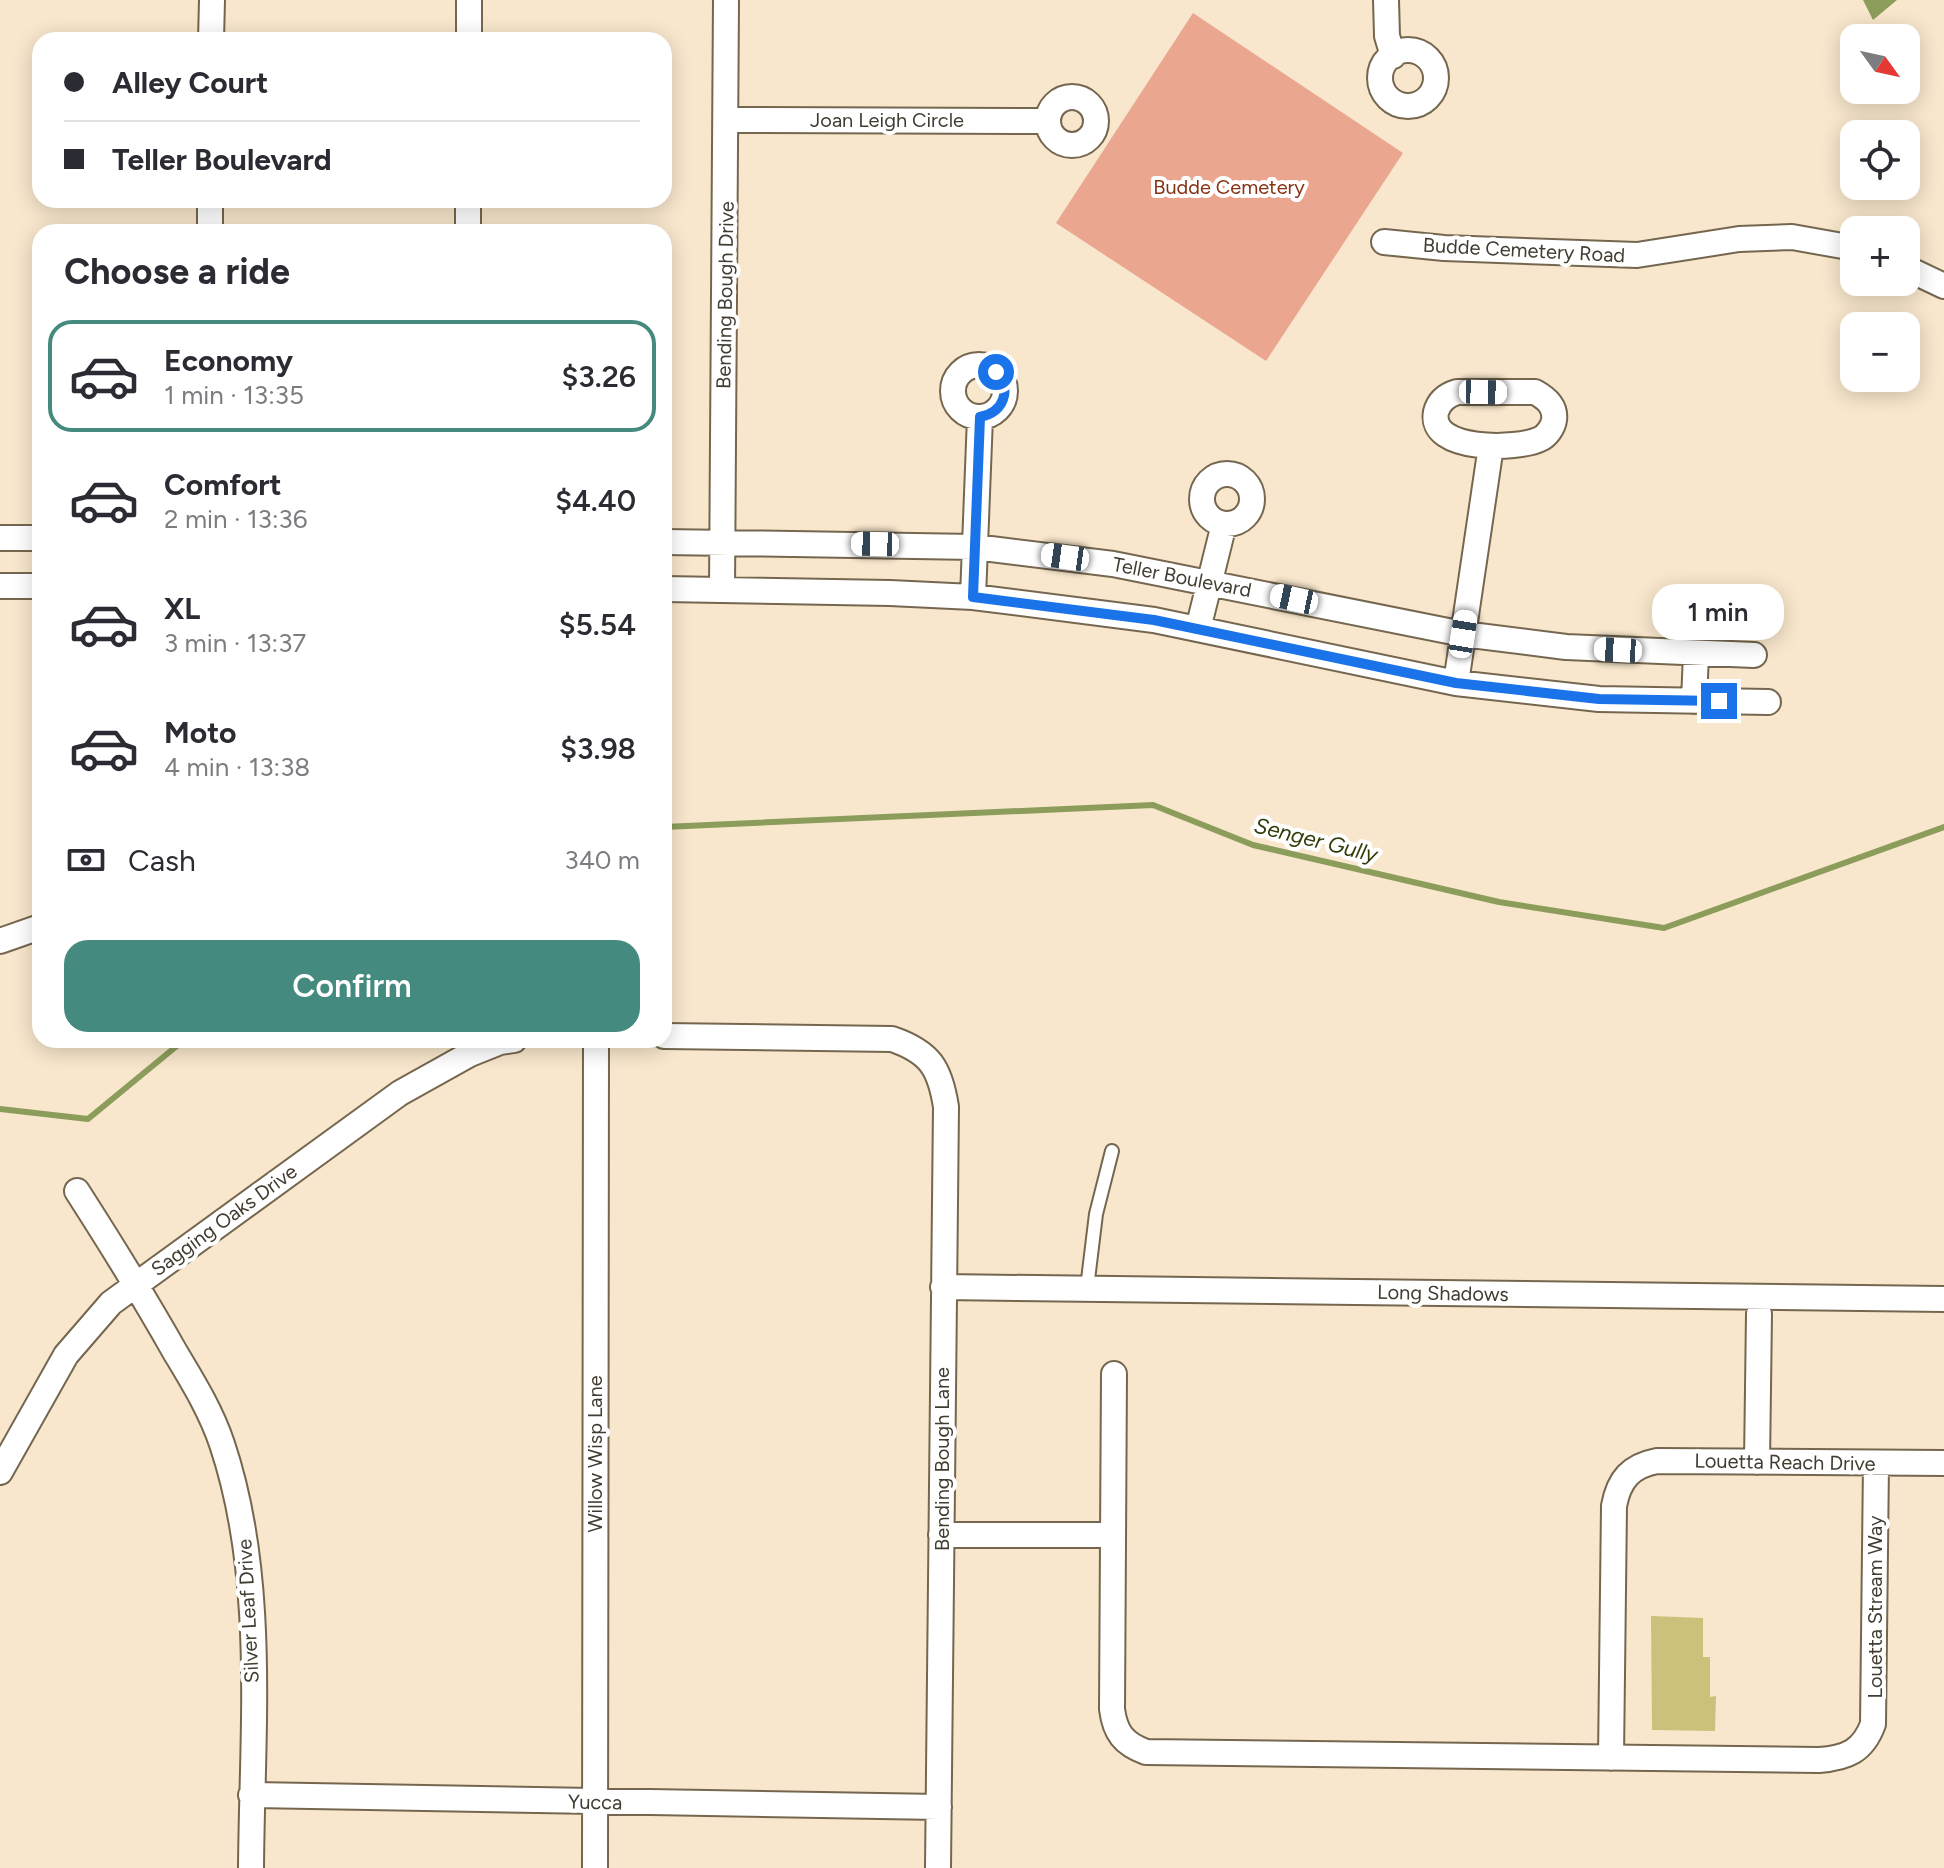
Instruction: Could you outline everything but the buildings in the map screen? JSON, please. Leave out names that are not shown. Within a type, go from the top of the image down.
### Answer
[{"type":"street","points":[[211,32],[212,0]]},
{"type":"street","points":[[469,0],[469,32]]},
{"type":"street","name":"Bending Bough Drive","points":[[722,590],[726,0]]},
{"type":"street","points":[[1386,0],[1387,36],[1393,56]]},
{"type":"street","name":"Joan Leigh Circle","points":[[726,120],[1047,121]]},
{"type":"street","name":"Budde Cemetery Road","points":[[1384,242],[1444,248],[1607,255],[1637,255],[1739,239],[1792,237],[1840,246]]},
{"type":"street","points":[[1920,275],[1944,286]]},
{"type":"street","points":[[973,597],[980,417]]},
{"type":"street","points":[[1456,683],[1491,446]]},
{"type":"street","points":[[1198,629],[1224,524]]},
{"type":"street","points":[[0,538],[32,538]]},
{"type":"street","name":"Teller Boulevard","points":[[672,542],[975,547],[1113,564],[1463,634],[1566,647],[1754,655]]},
{"type":"street","points":[[0,586],[32,586]]},
{"type":"street","points":[[672,589],[973,597],[1154,620],[1456,683],[1599,699],[1768,702]]},
{"type":"street","points":[[1694,701],[1696,654]]},
{"type":"street","points":[[0,941],[32,930]]},
{"type":"street","name":"Bending Bough Lane","points":[[672,1036],[877,1038],[904,1043],[926,1055],[935,1066],[946,1107],[938,1868]]},
{"type":"street","name":"Sagging Oaks Drive","points":[[0,1472],[66,1355],[111,1303],[400,1093],[485,1048]]},
{"type":"street","name":"Willow Wisp Lane","points":[[595,1868],[596,1048]]},
{"type":"street","name":"Silver Leaf Drive","points":[[77,1191],[136,1283],[207,1408],[222,1443],[244,1532],[253,1624],[251,1868]]},
{"type":"street","name":"Long Shadows","points":[[943,1287],[1944,1299]]},
{"type":"street","points":[[1757,1462],[1759,1314]]},
{"type":"street","points":[[1114,1374],[1112,1709],[1118,1733],[1135,1748],[1164,1754],[1611,1758]]},
{"type":"street","name":"Louetta Reach Drive","points":[[1611,1758],[1614,1506],[1620,1483],[1628,1472],[1657,1461],[1944,1463]]},
{"type":"street","name":"Louetta Stream Way","points":[[1611,1758],[1819,1760],[1846,1756],[1861,1747],[1873,1724],[1874,1710],[1876,1463]]},
{"type":"street","points":[[941,1535],[1113,1535]]},
{"type":"street","name":"Yucca","points":[[251,1795],[939,1807]]},
{"type":"lane","points":[[1087,1288],[1096,1214],[1112,1151]]},
{"type":"green space","name":"Budde Cemetery","points":[[1193,13],[1403,153],[1266,361],[1056,223]]},
{"type":"shaded area","points":[[1863,0],[1897,0],[1873,20]]},
{"type":"waterway","name":"Senger Gully","points":[[672,827],[1153,805],[1253,845],[1499,902],[1664,928],[1944,827]]},
{"type":"waterway","name":"Senger Gully","points":[[0,1109],[88,1119],[174,1048]]},
{"type":"route","points":[[996,372],[1005,387],[1002,404],[996,411],[980,417],[973,597],[1154,620],[1456,683],[1599,699],[1719,701]]}]
